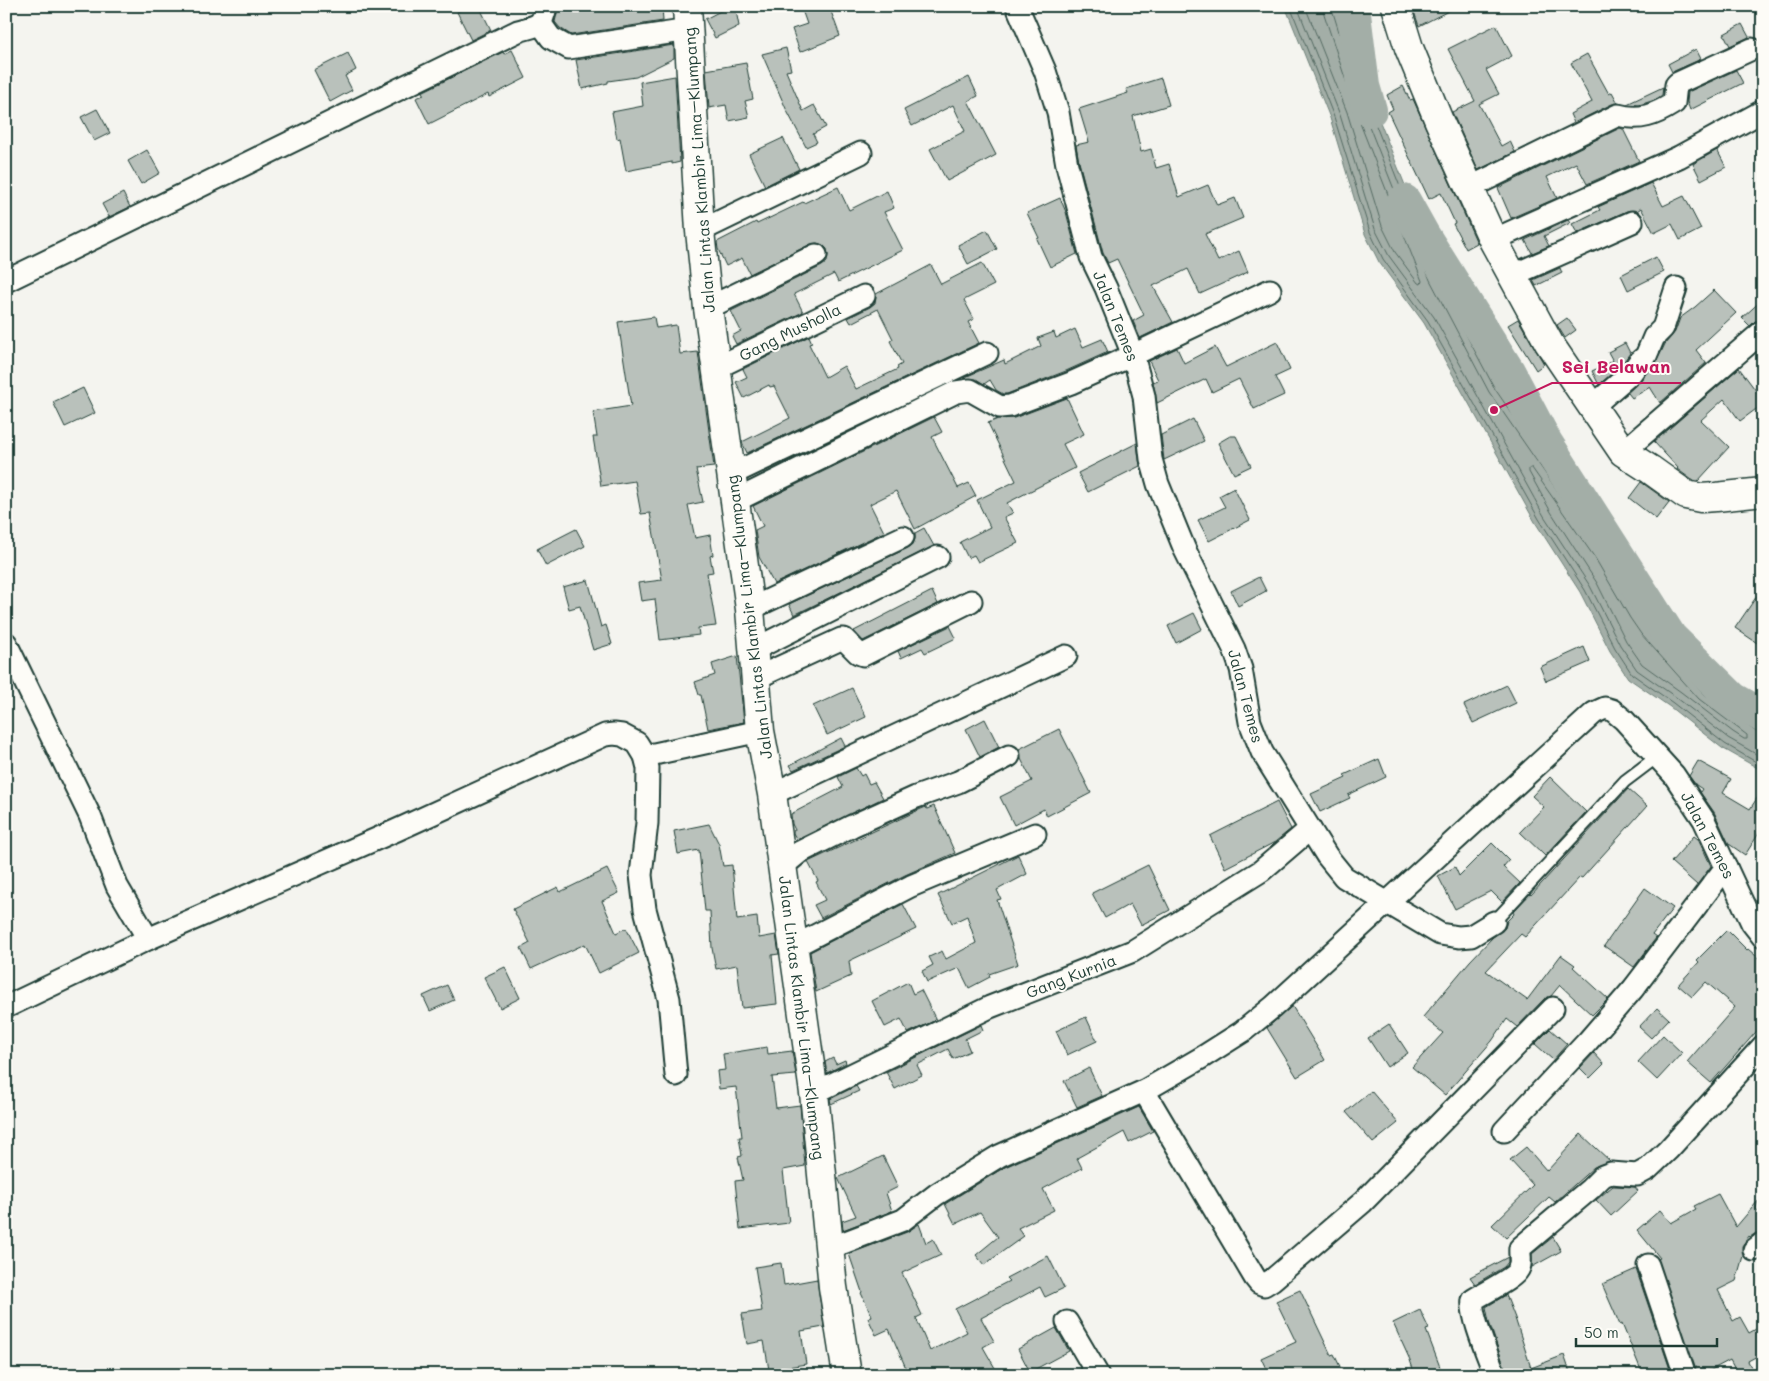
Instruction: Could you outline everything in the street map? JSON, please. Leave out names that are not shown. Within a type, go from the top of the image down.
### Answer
[{"type":"main road","points":[[1399,8],[1409,48],[1492,240],[1549,343],[1623,452],[1686,495],[1701,498],[1763,492]]},
{"type":"main road","name":"Jalan Lintas Klambir Lima–Klumpang","points":[[688,18],[700,231],[708,308],[750,608],[760,731],[783,866],[814,1093],[833,1286],[847,1375]]},
{"type":"street","name":"Jalan Temes","points":[[1017,6],[1045,71],[1058,112],[1067,165],[1091,257],[1106,288],[1133,355],[1144,396],[1152,459],[1158,484],[1185,550],[1234,649],[1241,669],[1250,722],[1256,741],[1333,865],[1344,877],[1440,934],[1459,937],[1471,936],[1494,922]]},
{"type":"street","points":[[6,281],[518,30],[543,15],[551,38],[569,48],[688,18]]},
{"type":"street","points":[[1469,188],[1618,115],[1631,119],[1643,118],[1664,109],[1674,102],[1676,85],[1678,83],[1752,49]]},
{"type":"street","points":[[1492,240],[1679,157],[1763,111]]},
{"type":"street","points":[[700,231],[861,153]]},
{"type":"street","points":[[1511,276],[1632,222]]},
{"type":"street","points":[[708,308],[816,255]]},
{"type":"street","points":[[1592,406],[1631,373],[1646,356],[1654,337],[1663,328],[1676,288]]},
{"type":"street","points":[[735,501],[956,392],[970,390],[1000,407],[1010,406],[1071,383],[1270,290]]},
{"type":"street","name":"Gang Musholla","points":[[716,368],[864,296]]},
{"type":"street","points":[[1623,452],[1763,331]]},
{"type":"street","points":[[732,474],[987,353]]},
{"type":"street","points":[[750,608],[903,537]]},
{"type":"street","points":[[752,650],[938,557]]},
{"type":"street","points":[[756,678],[844,639],[858,653],[863,654],[971,601]]},
{"type":"street","points":[[6,643],[90,816],[117,886],[148,939]]},
{"type":"street","points":[[772,794],[1066,656]]},
{"type":"street","points":[[830,1248],[903,1220],[937,1194],[999,1156],[1144,1091],[1242,1032],[1273,1007],[1594,713],[1606,708],[1612,710],[1658,756]]},
{"type":"street","points":[[645,756],[760,731]]},
{"type":"street","points":[[6,1007],[148,939],[397,830],[605,735],[614,734],[622,735],[637,744],[645,756],[648,768],[648,823],[641,875],[645,909],[669,999],[676,1075]]},
{"type":"street","points":[[783,866],[800,852],[852,826],[916,797],[958,782],[1009,756]]},
{"type":"street","name":"Jalan Temes","points":[[1658,756],[1674,775],[1704,820],[1752,923],[1763,937]]},
{"type":"street","name":"Gang Kurnia","points":[[814,1093],[990,1007],[1133,952],[1261,871],[1310,829]]},
{"type":"street","points":[[793,947],[911,886],[1035,834]]},
{"type":"street","points":[[1504,1131],[1601,1026],[1632,989],[1726,867]]},
{"type":"street","points":[[1144,1091],[1255,1278],[1264,1285],[1363,1202],[1553,1008]]},
{"type":"street","points":[[1495,1375],[1475,1318],[1472,1306],[1473,1300],[1514,1276],[1520,1268],[1520,1248],[1603,1176],[1611,1173],[1637,1175],[1648,1169],[1668,1150],[1763,1046]]},
{"type":"street","points":[[1648,1265],[1685,1375]]},
{"type":"street","points":[[1067,1322],[1098,1375]]},
{"type":"lane","name":"Jalan Temes","points":[[1494,922],[1625,780],[1658,756]]},
{"type":"water","points":[[1285,6],[1342,6],[1376,112],[1441,276],[1499,386],[1611,548],[1656,622],[1712,686],[1763,723],[1763,771],[1722,748],[1670,707],[1628,678],[1610,651],[1580,592],[1535,522],[1424,323],[1379,262],[1365,234],[1330,118]]},
{"type":"building","points":[[468,6],[479,6],[491,30],[471,40],[457,12]]},
{"type":"building","points":[[587,6],[620,6],[620,10],[662,6],[663,21],[571,35],[560,28],[555,22],[558,9]]},
{"type":"building","points":[[730,6],[735,6],[739,26],[715,38],[705,19]]},
{"type":"building","points":[[813,6],[829,6],[840,36],[800,52],[792,29],[807,24],[802,10]]},
{"type":"building","points":[[1412,6],[1458,6],[1419,26]]},
{"type":"building","points":[[1742,24],[1749,37],[1730,46],[1724,34]]},
{"type":"building","points":[[1496,25],[1512,56],[1486,70],[1499,94],[1479,104],[1501,146],[1510,141],[1515,152],[1478,170],[1452,112],[1475,101],[1448,49]]},
{"type":"building","points":[[674,45],[674,58],[636,77],[608,81],[608,83],[582,89],[576,60]]},
{"type":"building","points":[[786,48],[791,70],[786,71],[803,111],[814,105],[826,127],[813,134],[817,142],[806,147],[787,111],[762,54]]},
{"type":"building","points":[[1696,49],[1701,59],[1672,72],[1668,64]]},
{"type":"building","points":[[512,50],[526,78],[489,97],[488,94],[429,124],[416,98],[424,95],[422,92],[503,52],[504,54]]},
{"type":"building","points":[[348,53],[356,70],[345,76],[352,90],[330,102],[314,70]]},
{"type":"building","points":[[1587,54],[1609,94],[1612,92],[1618,103],[1612,104],[1574,123],[1570,114],[1592,102],[1571,63]]},
{"type":"building","points":[[746,63],[753,99],[745,101],[749,117],[729,121],[726,105],[709,108],[706,70]]},
{"type":"building","points":[[1736,70],[1743,83],[1690,110],[1687,102],[1688,92]]},
{"type":"building","points":[[675,76],[680,162],[626,171],[620,138],[617,139],[612,112],[643,106],[640,82]]},
{"type":"building","points":[[969,77],[978,96],[968,101],[996,155],[947,181],[930,149],[965,131],[953,105],[912,126],[904,110]]},
{"type":"building","points":[[1161,78],[1169,105],[1133,116],[1141,152],[1151,149],[1156,168],[1169,164],[1179,197],[1208,185],[1217,205],[1235,198],[1243,218],[1205,234],[1218,261],[1239,251],[1248,272],[1200,294],[1188,269],[1153,286],[1173,322],[1140,338],[1133,321],[1144,315],[1117,259],[1108,263],[1103,253],[1076,145],[1089,142],[1079,109],[1128,93],[1126,89]]},
{"type":"building","points":[[1403,86],[1410,100],[1413,99],[1477,243],[1466,249],[1453,224],[1455,223],[1441,193],[1429,199],[1388,112],[1393,109],[1387,95]]},
{"type":"building","points":[[1663,87],[1662,95],[1655,100],[1639,105],[1627,104]]},
{"type":"building","points":[[97,109],[110,133],[94,141],[81,117]]},
{"type":"building","points":[[1620,128],[1623,129],[1639,161],[1587,184],[1576,163],[1547,177],[1557,198],[1511,218],[1498,188]]},
{"type":"building","points":[[783,138],[799,169],[765,186],[749,154]]},
{"type":"building","points":[[147,150],[160,173],[141,184],[128,161]]},
{"type":"building","points":[[1717,150],[1726,167],[1701,180],[1693,164]]},
{"type":"building","points":[[1651,183],[1663,206],[1684,196],[1701,229],[1680,240],[1672,224],[1654,233],[1641,208],[1637,211],[1627,211],[1577,233],[1572,224],[1600,210],[1598,207]]},
{"type":"building","points":[[838,187],[849,210],[887,191],[894,208],[884,212],[903,250],[838,282],[834,274],[794,294],[803,312],[736,344],[732,336],[741,331],[731,311],[822,266],[827,262],[827,249],[817,243],[811,244],[750,274],[742,258],[726,266],[718,249],[717,242],[756,222],[757,224]]},
{"type":"building","points":[[123,193],[130,207],[109,217],[102,204]]},
{"type":"building","points":[[1060,198],[1066,212],[1077,254],[1050,267],[1027,213]]},
{"type":"building","points":[[1568,220],[1570,223],[1544,236],[1549,246],[1532,253],[1525,240]]},
{"type":"building","points":[[987,230],[997,249],[968,264],[958,245]]},
{"type":"building","points":[[1656,257],[1664,272],[1628,290],[1621,275]]},
{"type":"building","points":[[982,263],[994,285],[964,300],[974,319],[968,322],[979,343],[747,453],[742,442],[790,418],[774,386],[770,387],[769,385],[744,398],[736,382],[747,377],[743,369],[809,336],[812,343],[809,344],[825,377],[844,366],[856,389],[898,369],[897,367],[902,364],[890,341],[893,339],[878,309],[851,323],[848,318],[875,303],[876,294],[931,265],[941,284]]},
{"type":"building","points":[[1560,268],[1562,273],[1536,286],[1533,280]]},
{"type":"building","points":[[1714,290],[1736,313],[1696,350],[1706,363],[1660,403],[1650,387],[1632,398],[1628,393],[1623,397],[1657,361],[1665,344],[1675,332],[1680,318]]},
{"type":"building","points":[[1763,299],[1763,319],[1755,321],[1750,326],[1742,318]]},
{"type":"building","points":[[654,317],[656,328],[676,325],[680,354],[698,352],[714,467],[696,469],[703,502],[688,505],[695,538],[710,535],[713,555],[710,556],[713,572],[707,573],[716,626],[698,628],[699,635],[660,640],[655,599],[641,601],[638,583],[662,580],[650,513],[641,514],[635,481],[601,486],[593,437],[597,437],[593,412],[631,406],[618,322]]},
{"type":"building","points":[[1567,318],[1576,330],[1565,338],[1557,325]]},
{"type":"building","points":[[1518,319],[1544,364],[1536,370],[1508,325]]},
{"type":"building","points":[[1075,329],[1083,347],[1102,339],[1108,352],[1007,394],[996,390],[990,380],[984,384],[976,379],[963,378],[1004,360],[1005,364],[1041,346],[1038,338],[1054,332],[1056,338]]},
{"type":"building","points":[[1277,342],[1290,370],[1275,377],[1284,395],[1254,409],[1239,379],[1212,392],[1206,379],[1157,403],[1153,382],[1158,380],[1149,361],[1177,348],[1184,363],[1215,347],[1226,367]]},
{"type":"building","points":[[1625,343],[1630,353],[1622,364],[1599,385],[1592,371],[1613,361],[1608,352]]},
{"type":"building","points":[[1739,368],[1763,400],[1763,404],[1740,421],[1724,399],[1701,420],[1729,447],[1698,481],[1692,480],[1677,469],[1654,442]]},
{"type":"building","points":[[83,388],[95,413],[65,427],[53,402]]},
{"type":"building","points":[[1067,398],[1084,434],[1063,444],[1075,468],[1007,503],[1013,513],[1004,517],[1018,543],[978,562],[974,555],[968,558],[960,542],[990,527],[977,500],[1016,481],[988,423],[998,419],[1014,418]]},
{"type":"building","points":[[934,417],[942,432],[932,437],[958,488],[969,483],[976,496],[915,529],[896,491],[870,504],[884,532],[774,584],[759,557],[755,530],[763,526],[753,506]]},
{"type":"building","points":[[1193,419],[1204,441],[1164,460],[1161,435]]},
{"type":"building","points":[[1230,436],[1236,436],[1251,466],[1234,474],[1218,443]]},
{"type":"building","points":[[1137,443],[1140,466],[1088,492],[1078,473]]},
{"type":"building","points":[[1641,482],[1669,502],[1656,519],[1629,498]]},
{"type":"building","points":[[1234,488],[1250,520],[1209,541],[1198,520],[1225,507],[1219,496]]},
{"type":"building","points":[[924,528],[934,546],[794,615],[789,604],[908,548],[913,544],[915,533]]},
{"type":"building","points":[[576,529],[585,546],[546,566],[537,549]]},
{"type":"building","points":[[1259,577],[1266,591],[1238,606],[1231,591]]},
{"type":"building","points":[[588,580],[601,627],[606,625],[612,644],[593,650],[580,606],[569,609],[563,587]]},
{"type":"building","points":[[1763,587],[1763,647],[1735,628]]},
{"type":"building","points":[[932,591],[938,604],[863,641],[854,631]]},
{"type":"building","points":[[1194,613],[1202,629],[1176,643],[1168,626]]},
{"type":"building","points":[[950,626],[956,638],[925,653],[922,648],[901,658],[898,651]]},
{"type":"building","points":[[1584,647],[1590,662],[1546,681],[1540,667]]},
{"type":"building","points":[[737,656],[744,722],[708,729],[701,695],[699,695],[695,682],[715,675],[712,664]]},
{"type":"building","points":[[1507,685],[1516,703],[1473,723],[1464,705]]},
{"type":"building","points":[[852,688],[866,717],[827,735],[813,706]]},
{"type":"building","points":[[985,719],[999,747],[980,757],[966,729]]},
{"type":"building","points":[[1059,729],[1091,793],[1047,816],[1044,809],[1014,825],[1000,797],[1032,781],[1021,759],[1019,749]]},
{"type":"building","points":[[841,738],[845,746],[793,770],[790,765]]},
{"type":"building","points":[[1379,759],[1386,777],[1348,795],[1350,798],[1320,812],[1311,794],[1346,778],[1344,775]]},
{"type":"building","points":[[1698,761],[1731,779],[1723,793],[1750,809],[1763,789],[1763,827],[1745,855],[1729,844],[1714,812],[1700,792],[1702,789],[1689,776]]},
{"type":"building","points":[[856,768],[861,776],[864,774],[869,784],[874,782],[883,798],[797,840],[793,833],[795,830],[791,814],[843,787],[838,777]]},
{"type":"building","points":[[1550,777],[1586,812],[1545,856],[1520,832],[1544,807],[1532,796]]},
{"type":"building","points":[[1628,789],[1647,806],[1582,878],[1580,877],[1525,937],[1521,934],[1486,971],[1527,1000],[1561,955],[1575,965],[1573,967],[1608,999],[1592,1015],[1560,985],[1551,996],[1544,999],[1517,1027],[1507,1019],[1492,1041],[1445,1095],[1412,1067],[1443,1033],[1423,1017],[1470,961],[1493,937],[1505,928],[1507,921],[1514,914],[1513,912],[1531,895]]},
{"type":"building","points":[[1277,802],[1291,829],[1275,842],[1225,868],[1210,836]]},
{"type":"building","points":[[934,806],[955,853],[905,875],[821,918],[814,905],[825,900],[808,862],[921,809]]},
{"type":"building","points":[[709,824],[719,844],[723,866],[732,865],[737,920],[757,917],[759,938],[776,935],[779,954],[772,955],[777,1004],[742,1008],[737,965],[716,969],[712,948],[710,911],[705,911],[699,850],[678,854],[674,831]]},
{"type":"building","points":[[1694,836],[1698,838],[1711,866],[1697,885],[1671,862]]},
{"type":"building","points":[[1492,843],[1509,860],[1503,867],[1520,883],[1502,902],[1491,891],[1455,909],[1438,876],[1455,867],[1459,876]]},
{"type":"building","points":[[1018,855],[1027,874],[997,890],[1001,899],[997,900],[1018,964],[989,974],[990,977],[969,988],[959,968],[927,982],[922,971],[933,965],[929,957],[942,951],[946,959],[976,943],[967,916],[952,923],[938,895]]},
{"type":"building","points":[[1148,865],[1170,910],[1141,925],[1130,904],[1105,918],[1092,893]]},
{"type":"building","points":[[607,869],[619,893],[602,901],[616,933],[626,928],[639,953],[599,973],[585,944],[531,969],[521,948],[530,943],[513,909],[558,887],[560,892]]},
{"type":"building","points":[[1645,888],[1673,908],[1652,935],[1656,938],[1634,967],[1604,946]]},
{"type":"building","points":[[903,904],[916,929],[849,961],[851,976],[816,992],[810,952]]},
{"type":"building","points":[[1727,930],[1747,950],[1763,962],[1763,1024],[1711,1083],[1687,1062],[1735,1007],[1706,982],[1692,997],[1678,985],[1699,962],[1697,960]]},
{"type":"building","points":[[505,967],[520,998],[500,1008],[484,977]]},
{"type":"building","points":[[908,982],[913,994],[921,990],[936,1020],[908,1033],[901,1019],[885,1027],[872,1001]]},
{"type":"building","points":[[447,985],[454,1000],[430,1011],[423,996]]},
{"type":"building","points":[[1292,1006],[1325,1060],[1297,1077],[1267,1028]]},
{"type":"building","points":[[1657,1008],[1669,1019],[1651,1038],[1639,1027]]},
{"type":"building","points":[[1086,1017],[1097,1041],[1067,1055],[1056,1031]]},
{"type":"building","points":[[1389,1024],[1408,1053],[1387,1067],[1368,1038]]},
{"type":"building","points":[[981,1025],[983,1030],[965,1039],[970,1051],[953,1059],[948,1049],[917,1065],[922,1075],[895,1089],[886,1072]]},
{"type":"building","points":[[1550,1029],[1567,1044],[1553,1060],[1535,1044]]},
{"type":"building","points":[[1663,1035],[1682,1053],[1657,1080],[1638,1062]]},
{"type":"building","points":[[767,1047],[768,1054],[792,1051],[796,1075],[772,1077],[776,1108],[800,1105],[805,1166],[783,1170],[789,1223],[740,1229],[735,1181],[743,1180],[738,1157],[742,1156],[739,1137],[742,1137],[736,1087],[719,1089],[717,1071],[725,1070],[723,1054]]},
{"type":"building","points":[[1594,1053],[1604,1064],[1590,1078],[1580,1068]]},
{"type":"building","points":[[833,1058],[836,1064],[845,1060],[846,1063],[827,1073],[825,1062]]},
{"type":"building","points":[[1089,1068],[1102,1096],[1077,1107],[1064,1081]]},
{"type":"building","points":[[856,1086],[859,1091],[831,1104],[830,1099]]},
{"type":"building","points":[[1371,1091],[1398,1123],[1373,1143],[1346,1112]]},
{"type":"building","points":[[1139,1107],[1153,1131],[1129,1143],[1124,1132],[1077,1158],[1082,1168],[1043,1189],[1054,1210],[1018,1228],[1024,1236],[984,1265],[976,1255],[998,1237],[980,1212],[955,1224],[945,1204],[1005,1167]]},
{"type":"building","points":[[1581,1134],[1610,1161],[1594,1167],[1555,1202],[1549,1197],[1506,1238],[1492,1225],[1533,1185],[1510,1160],[1526,1147],[1547,1171]]},
{"type":"building","points":[[883,1156],[898,1187],[886,1193],[892,1211],[843,1230],[842,1221],[856,1216],[838,1178]]},
{"type":"building","points":[[1613,1186],[1635,1187],[1638,1191],[1611,1216],[1596,1200]]},
{"type":"building","points":[[1718,1194],[1736,1227],[1758,1201],[1756,1209],[1763,1215],[1763,1231],[1749,1236],[1742,1246],[1743,1256],[1736,1281],[1718,1290],[1733,1321],[1740,1317],[1749,1333],[1763,1325],[1763,1353],[1748,1361],[1755,1375],[1738,1375],[1730,1360],[1702,1375],[1697,1375],[1658,1259],[1660,1258],[1637,1230],[1660,1210],[1671,1223],[1696,1209],[1694,1206]]},
{"type":"building","points":[[919,1224],[926,1243],[933,1239],[941,1255],[902,1273],[922,1315],[916,1318],[930,1351],[967,1332],[955,1309],[1009,1281],[1006,1278],[1048,1256],[1064,1288],[1045,1297],[1040,1287],[981,1318],[994,1341],[983,1347],[999,1375],[909,1375],[889,1329],[876,1335],[868,1318],[872,1316],[861,1293],[849,1254],[907,1232]]},
{"type":"building","points":[[1553,1237],[1561,1251],[1532,1267],[1532,1254]]},
{"type":"building","points":[[1508,1257],[1508,1262],[1504,1267],[1475,1284],[1470,1277]]},
{"type":"building","points":[[781,1263],[784,1285],[817,1279],[824,1327],[801,1331],[806,1364],[769,1370],[764,1341],[747,1344],[742,1314],[762,1311],[755,1267]]},
{"type":"building","points":[[1636,1269],[1672,1375],[1643,1375],[1622,1324],[1620,1325],[1602,1284]]},
{"type":"building","points":[[1300,1290],[1331,1355],[1334,1354],[1344,1375],[1269,1375],[1261,1358],[1296,1342],[1276,1301]]},
{"type":"building","points":[[1506,1295],[1531,1368],[1564,1355],[1571,1375],[1507,1375],[1489,1322],[1486,1307]]},
{"type":"building","points":[[1420,1310],[1429,1329],[1426,1330],[1443,1375],[1415,1375],[1393,1323]]},
{"type":"building","points":[[1056,1328],[1069,1351],[1030,1372],[1018,1349]]},
{"type":"waterway","points":[[1353,6],[1363,86],[1370,110]]},
{"type":"waterway","points":[[1404,201],[1423,235],[1508,371],[1546,443],[1670,637],[1733,699],[1763,716]]},
{"type":"place","name":"Sei Belawan","points":[[1494,410]]}]
